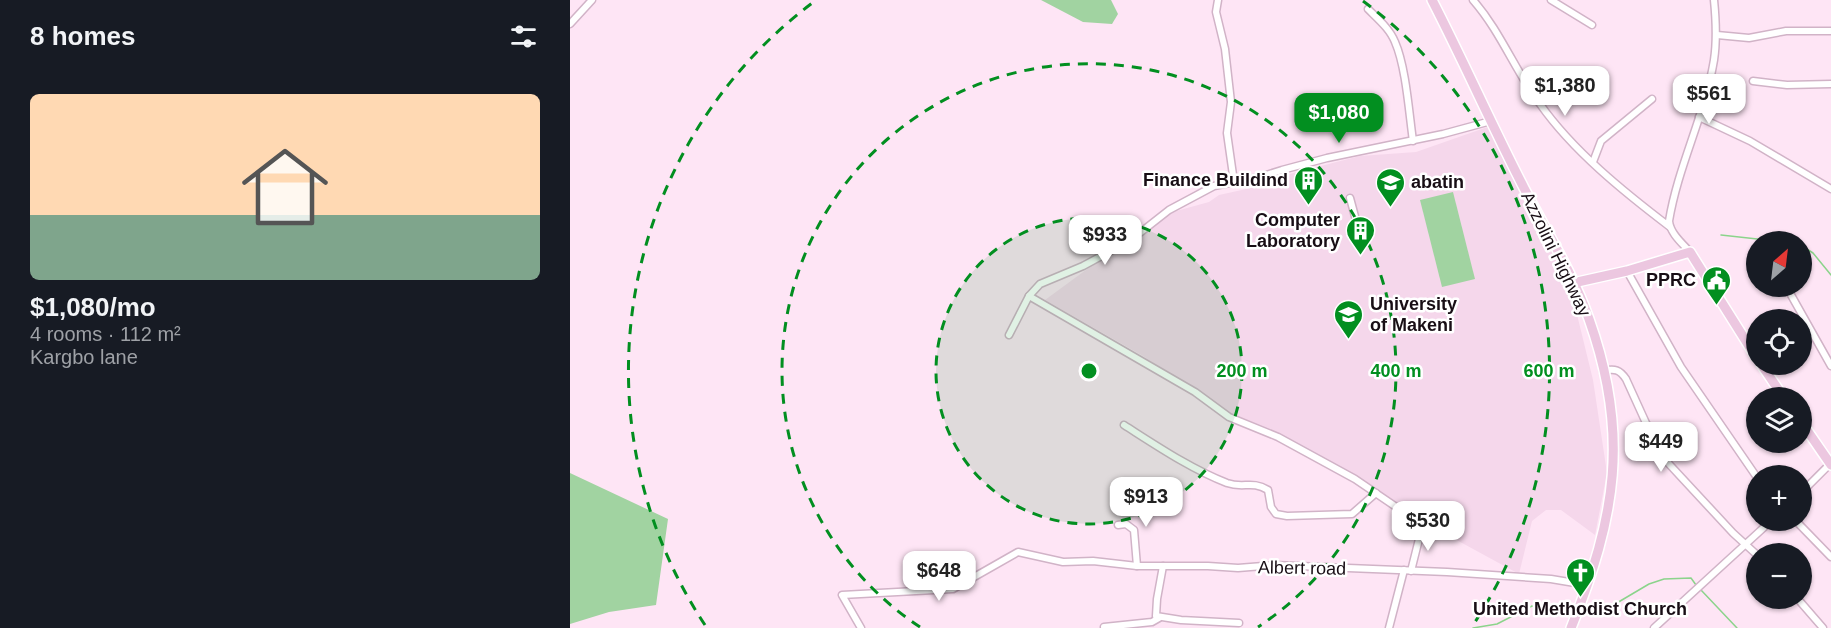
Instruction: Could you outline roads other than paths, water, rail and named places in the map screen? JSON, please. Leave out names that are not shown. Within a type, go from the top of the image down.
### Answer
[{"type":"main road","name":"Azzolini Highway","points":[[1432,0],[1573,283],[1589,318],[1603,370],[1613,418],[1614,471],[1606,524],[1571,628]]},
{"type":"main road","points":[[1573,283],[1627,271],[1690,252],[1746,341]]},
{"type":"main road","points":[[1812,437],[1831,464]]},
{"type":"street","points":[[570,24],[592,0]]},
{"type":"street","points":[[1218,0],[1215,12],[1225,49],[1231,102],[1227,133],[1234,182]]},
{"type":"street","points":[[1473,0],[1502,39],[1538,103],[1573,144],[1670,227],[1690,252]]},
{"type":"street","points":[[1551,0],[1592,25]]},
{"type":"street","points":[[1670,227],[1674,201],[1712,72],[1717,35],[1714,0]]},
{"type":"street","points":[[1368,9],[1387,28],[1395,42],[1400,58],[1413,141]]},
{"type":"street","points":[[1717,35],[1749,38],[1786,31],[1831,31]]},
{"type":"street","points":[[1753,81],[1831,84]]},
{"type":"street","points":[[1593,162],[1601,141],[1652,99]]},
{"type":"street","points":[[1699,117],[1750,141],[1831,189]]},
{"type":"street","points":[[1009,335],[1029,296],[1046,281],[1083,266],[1118,247],[1169,210],[1200,196],[1214,186],[1491,121]]},
{"type":"street","points":[[1350,198],[1360,235]]},
{"type":"street","points":[[1627,271],[1681,367],[1748,465]]},
{"type":"street","points":[[1029,296],[1195,392],[1229,417],[1288,442],[1355,479],[1422,527],[1389,628]]},
{"type":"street","points":[[1792,297],[1831,366]]},
{"type":"street","points":[[1603,370],[1616,369],[1621,372],[1669,464],[1746,544],[1654,628]]},
{"type":"street","points":[[1124,425],[1180,459],[1225,482],[1241,486],[1254,483],[1268,490],[1271,507],[1276,514],[1287,516],[1352,514],[1376,493]]},
{"type":"street","points":[[1812,482],[1831,464]]},
{"type":"street","points":[[1118,525],[1126,525],[1134,530],[1137,566]]},
{"type":"street","points":[[1747,543],[1760,531]]},
{"type":"street","points":[[1806,531],[1831,557]]},
{"type":"street","name":"Albert road","points":[[861,628],[842,595],[953,590],[1018,552],[1063,562],[1093,561],[1137,566],[1238,568],[1274,565],[1551,579],[1587,585]]},
{"type":"street","points":[[1159,618],[1155,612],[1163,566]]},
{"type":"street","points":[[1807,609],[1823,628]]},
{"type":"street","points":[[1104,627],[1152,622],[1159,618],[1239,623]]},
{"type":"waterway","points":[[1721,235],[1746,238]]},
{"type":"waterway","points":[[1812,252],[1831,275]]},
{"type":"waterway","points":[[1584,609],[1605,610],[1649,584],[1664,579],[1691,578],[1696,585]]},
{"type":"waterway","points":[[1701,590],[1737,628]]},
{"type":"waterway","points":[[1473,628],[1497,624],[1532,606],[1574,608]]},
{"type":"place","name":"Finance Buildind","points":[[1309,206]]},
{"type":"place","name":"abatin","points":[[1390,208]]},
{"type":"place","name":"Computer Laboratory","points":[[1361,256]]},
{"type":"place","name":"PPRC","points":[[1717,306]]},
{"type":"place","name":"University of Makeni","points":[[1349,340]]},
{"type":"place","name":"United Methodist Church","points":[[1580,598]]}]
